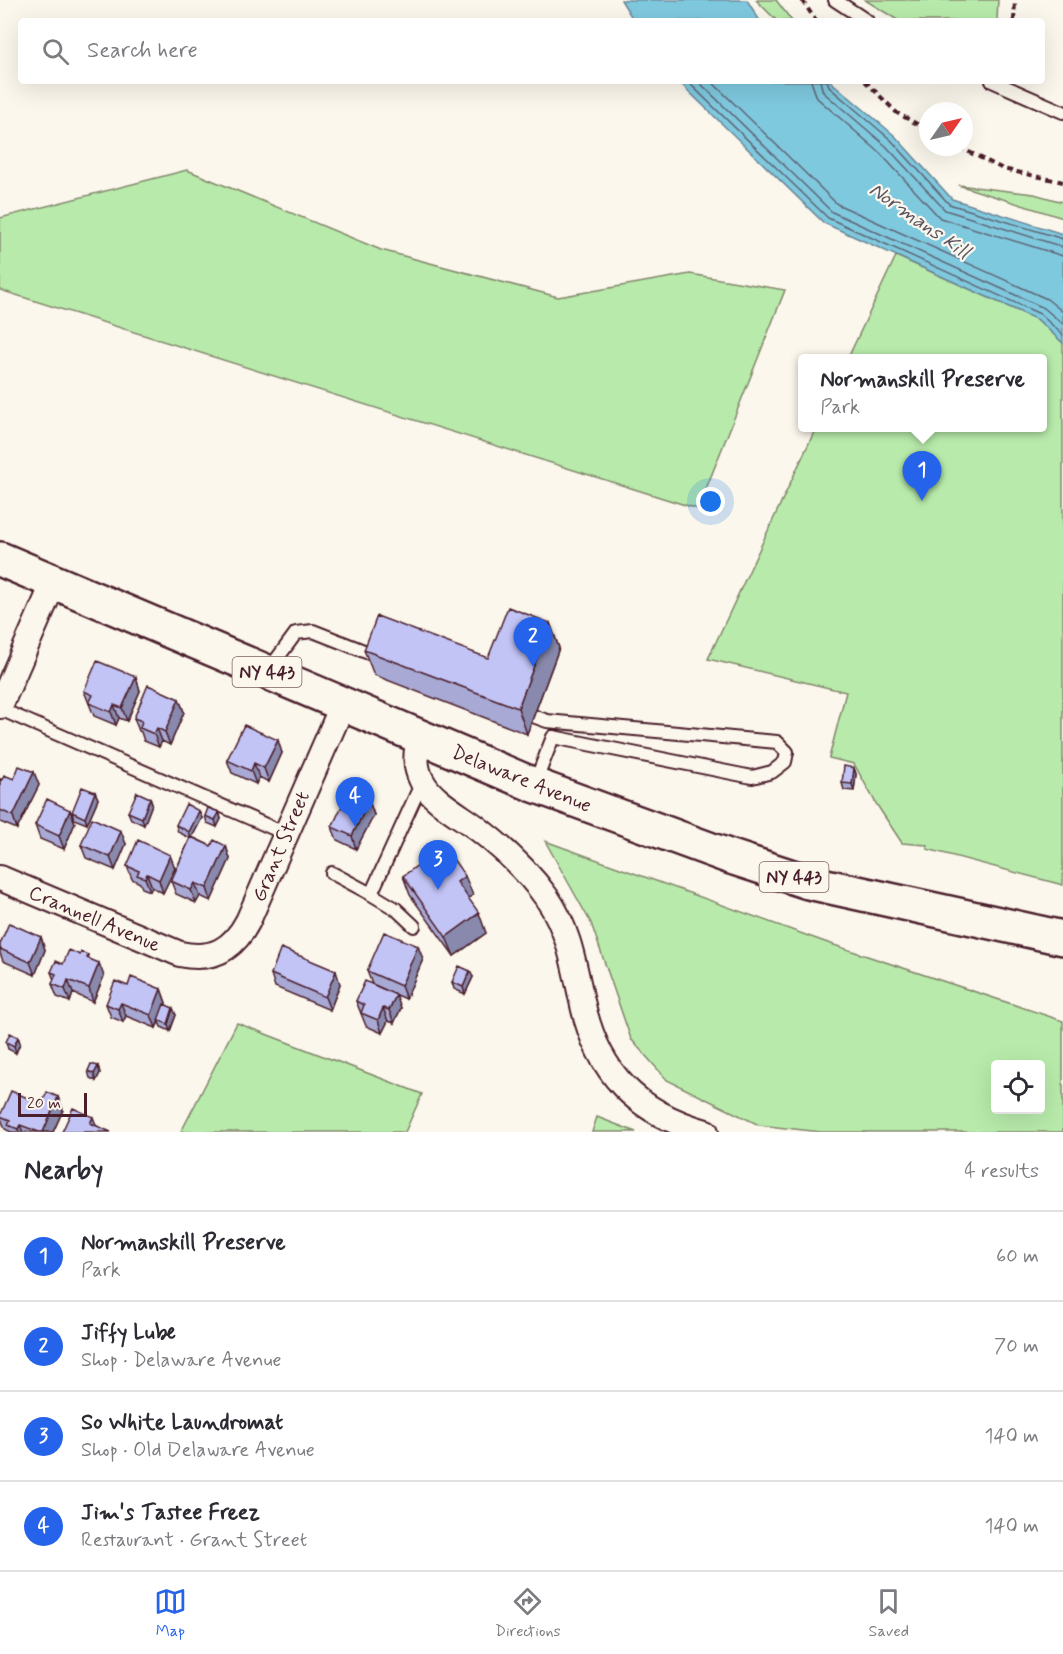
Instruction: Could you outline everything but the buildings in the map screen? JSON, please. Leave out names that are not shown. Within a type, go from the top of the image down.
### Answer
[{"type":"main road","name":"Delaware Avenue","points":[[0,559],[534,784],[728,856],[808,882],[1063,938]]},
{"type":"street","points":[[0,707],[54,582]]},
{"type":"street","name":"Grant Street","points":[[190,956],[218,953],[239,936],[343,704]]},
{"type":"street","points":[[419,736],[416,764],[422,782],[434,795],[509,855],[532,878],[553,906],[569,942],[589,1029],[605,1063],[622,1085],[642,1104],[666,1119],[705,1132]]},
{"type":"street","name":"Crannell Avenue","points":[[0,878],[190,956]]},
{"type":"lane","points":[[835,0],[862,18]]},
{"type":"lane","points":[[999,84],[1063,112]]},
{"type":"lane","points":[[267,672],[296,633],[313,631],[380,658]]},
{"type":"lane","points":[[0,707],[285,833]]},
{"type":"lane","points":[[533,716],[547,721],[777,742],[787,752],[785,762],[772,772],[752,777],[553,737],[534,784]]},
{"type":"lane","points":[[371,894],[422,782]]},
{"type":"lane","points":[[332,873],[396,909],[414,926]]},
{"type":"path","points":[[802,0],[814,18]]},
{"type":"path","points":[[1014,18],[1015,0]]},
{"type":"path","points":[[868,84],[897,113],[919,125]]},
{"type":"path","points":[[973,154],[1003,169],[1063,182]]},
{"type":"green space","points":[[756,0],[776,0],[790,18],[774,18]]},
{"type":"green space","points":[[865,0],[998,0],[997,18],[894,18]]},
{"type":"green space","points":[[187,170],[381,250],[558,297],[690,274],[785,290],[698,509],[0,290],[0,218]]},
{"type":"green space","points":[[958,185],[1034,194],[1063,202],[1063,218]]},
{"type":"green space","points":[[896,256],[1038,320],[1063,343],[1063,885],[927,849],[927,845],[902,843],[854,764],[829,758],[846,692],[708,659],[814,432],[1047,432],[1047,354],[850,354]]},
{"type":"green space","points":[[545,841],[825,942],[1063,1021],[1063,1132],[821,1132],[759,1125],[667,1080],[631,1039],[591,923]]},
{"type":"green space","points":[[237,1023],[422,1094],[405,1132],[181,1132]]},
{"type":"green space","points":[[597,1117],[636,1132],[592,1132]]},
{"type":"water","points":[[621,0],[747,0],[758,18],[632,18]]},
{"type":"water","name":"Normans Kill","points":[[681,84],[834,84],[895,136],[952,199],[1063,234],[1063,343],[1038,320],[824,223]]},
{"type":"place","name":"Normanskill Preserve","points":[[922,501]]},
{"type":"place","name":"Jiffy Lube","points":[[533,667]]},
{"type":"place","name":"Jim's Tastee Freez","points":[[355,827]]},
{"type":"place","name":"So White Laundromat","points":[[438,890]]}]
